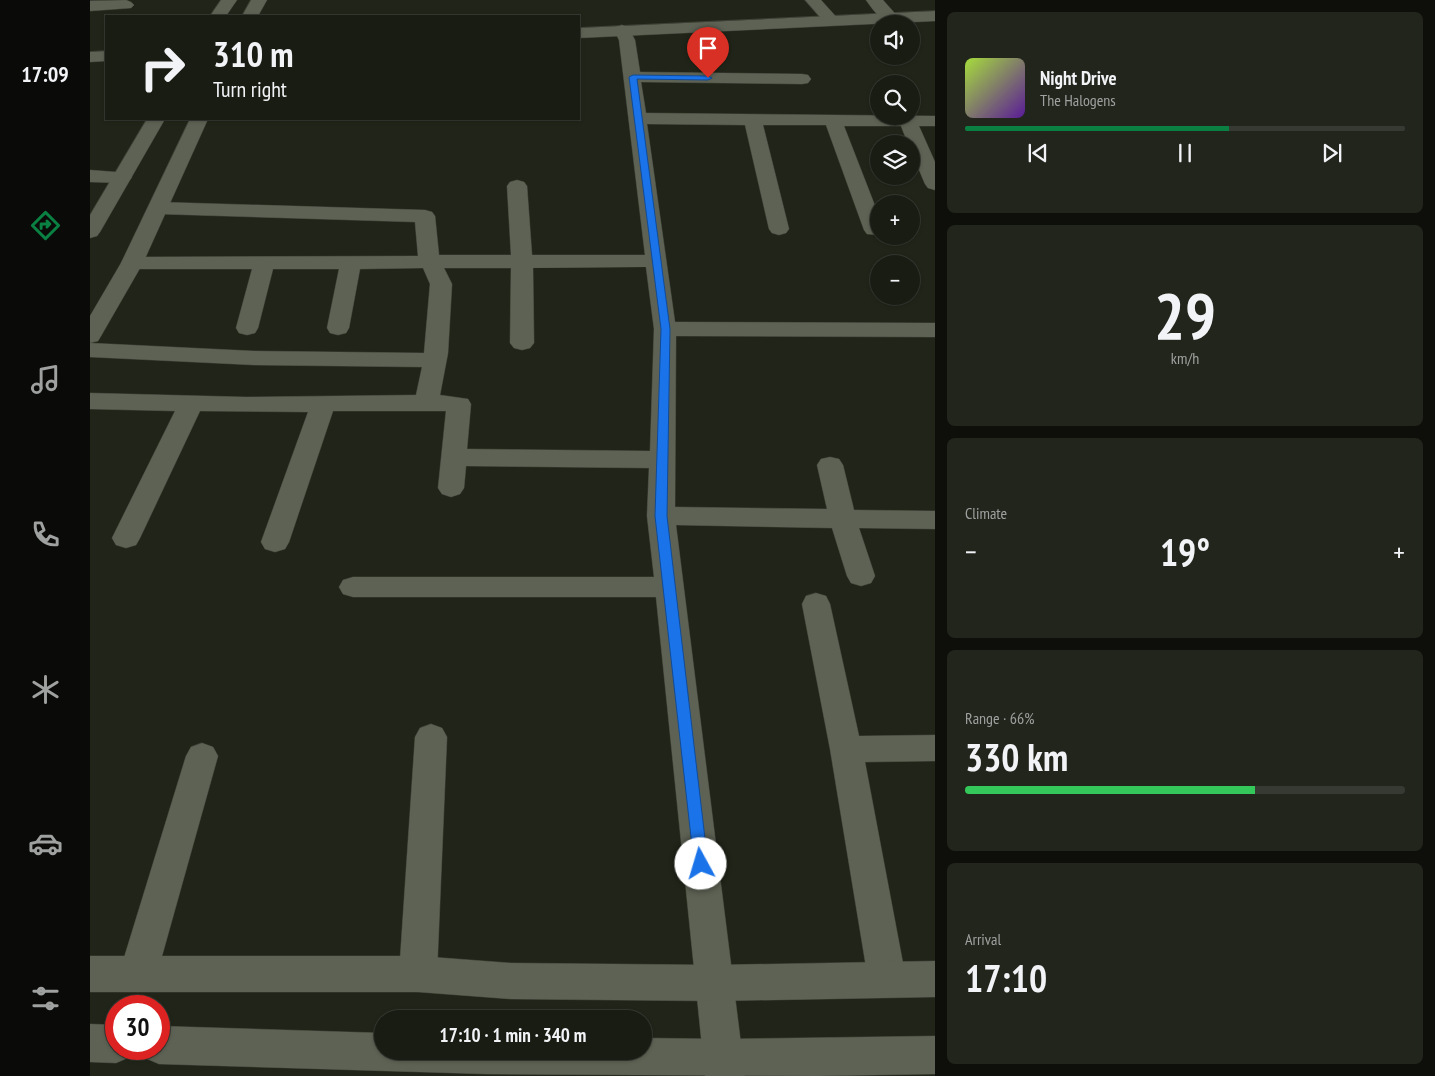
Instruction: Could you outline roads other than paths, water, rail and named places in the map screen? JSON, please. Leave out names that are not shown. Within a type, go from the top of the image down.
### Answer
[{"type":"street","points":[[219,15],[229,0]]},
{"type":"street","points":[[251,15],[259,0]]},
{"type":"street","points":[[813,0],[832,21]]},
{"type":"street","points":[[874,0],[882,15]]},
{"type":"street","points":[[90,6],[126,5]]},
{"type":"street","points":[[920,19],[935,18]]},
{"type":"street","points":[[920,21],[935,18]]},
{"type":"street","points":[[580,42],[624,35],[832,21],[870,21]]},
{"type":"street","points":[[580,32],[624,35],[870,22]]},
{"type":"street","points":[[624,35],[639,118],[665,329],[661,516],[724,1067]]},
{"type":"street","points":[[90,57],[105,56]]},
{"type":"street","points":[[90,69],[105,68]]},
{"type":"street","points":[[633,77],[802,79]]},
{"type":"street","points":[[639,118],[870,120]]},
{"type":"street","points":[[753,119],[779,229]]},
{"type":"street","points":[[90,232],[155,120]]},
{"type":"street","points":[[90,336],[132,263],[199,120]]},
{"type":"street","points":[[833,120],[870,220]]},
{"type":"street","points":[[920,120],[935,121]]},
{"type":"street","points":[[909,125],[935,184]]},
{"type":"street","points":[[90,176],[122,177]]},
{"type":"street","points":[[518,186],[522,262],[522,343]]},
{"type":"street","points":[[159,208],[425,216],[429,262],[437,273],[441,284],[435,360],[427,402]]},
{"type":"street","points":[[132,263],[657,261]]},
{"type":"street","points":[[338,328],[351,262]]},
{"type":"street","points":[[247,328],[264,263]]},
{"type":"street","points":[[665,329],[935,330]]},
{"type":"street","points":[[90,350],[254,358],[435,360]]},
{"type":"street","points":[[90,401],[191,404],[427,402],[459,404],[451,488]]},
{"type":"street","points":[[126,538],[191,404]]},
{"type":"street","points":[[275,542],[323,404]]},
{"type":"street","points":[[454,457],[661,460]]},
{"type":"street","points":[[830,465],[842,518],[861,576]]},
{"type":"street","points":[[661,516],[935,520]]},
{"type":"street","points":[[353,587],[669,587]]},
{"type":"street","points":[[816,604],[846,749],[887,979]]},
{"type":"street","points":[[418,974],[432,737]]},
{"type":"street","points":[[846,749],[935,748]]},
{"type":"street","points":[[138,974],[202,756]]},
{"type":"street","points":[[90,974],[418,974],[511,981],[715,984],[887,979],[935,980]]},
{"type":"street","points":[[90,1043],[105,1044]]},
{"type":"street","points":[[170,1046],[486,1065],[724,1067],[935,1056]]}]
